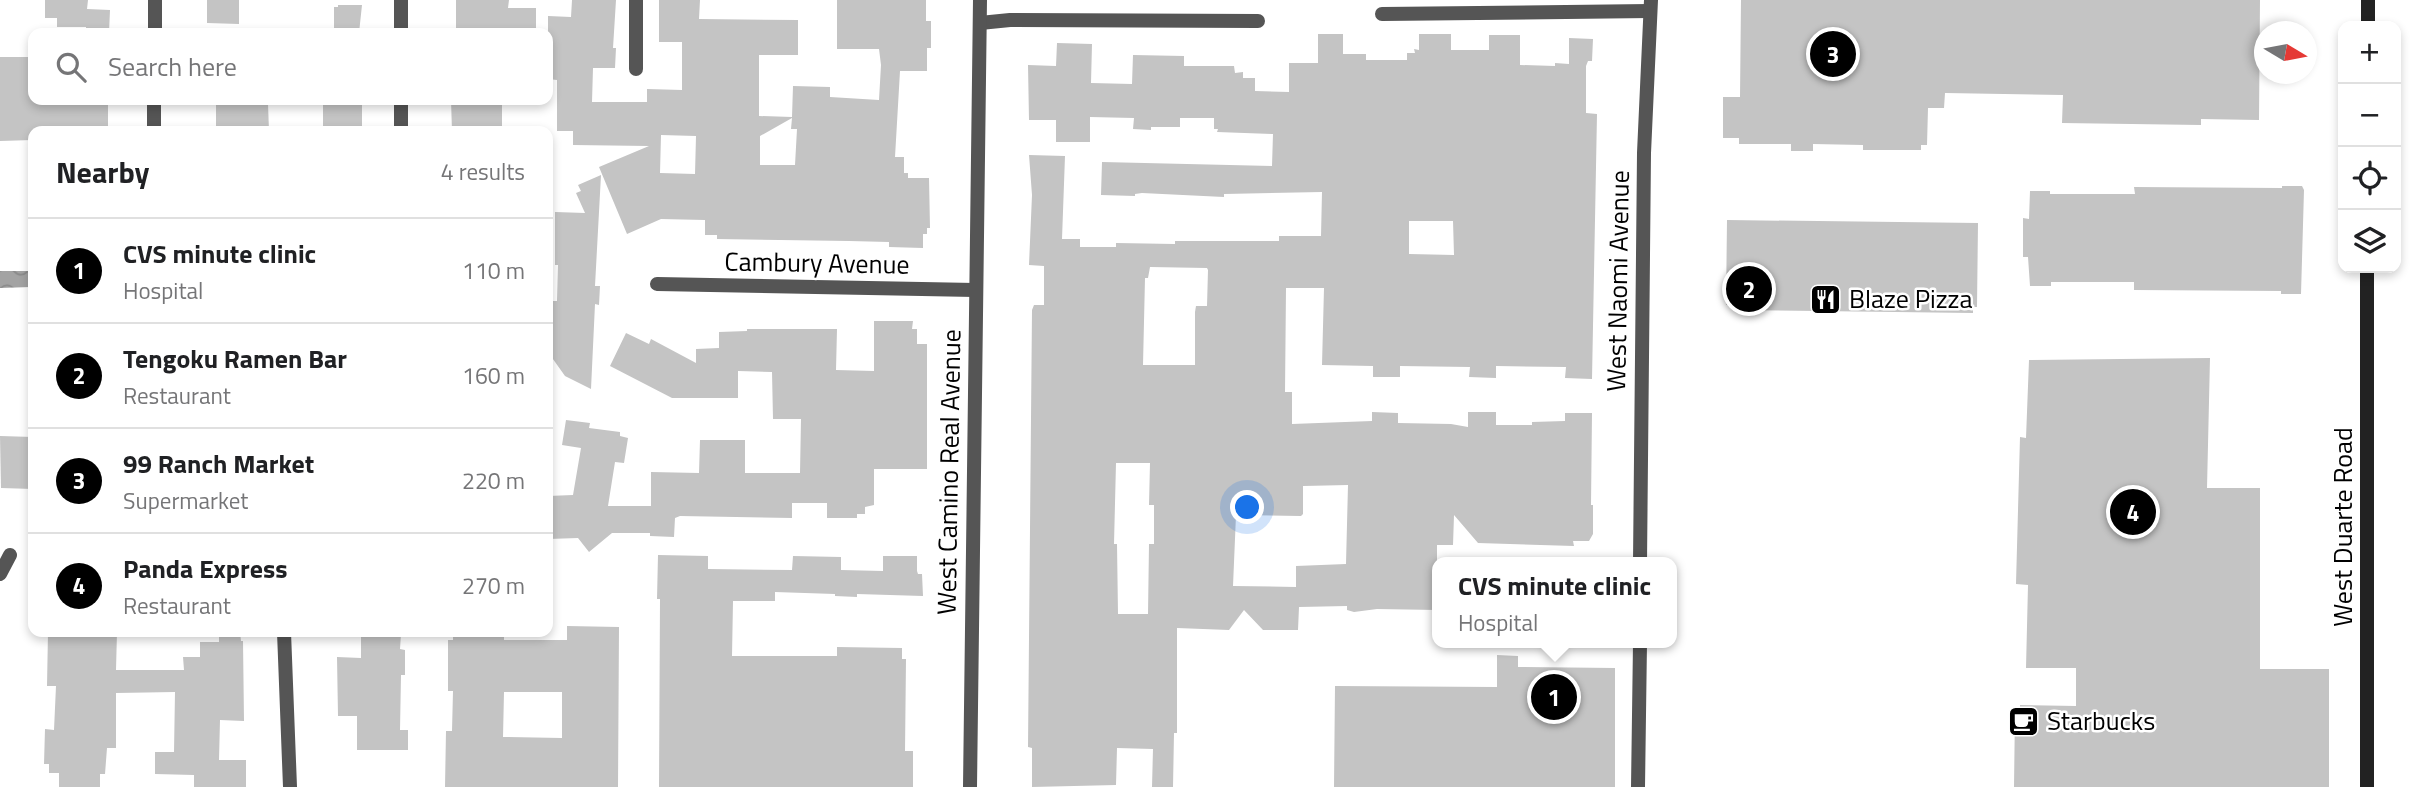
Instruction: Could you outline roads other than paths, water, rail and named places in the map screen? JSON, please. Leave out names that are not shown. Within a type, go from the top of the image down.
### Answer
[{"type":"main road","points":[[2368,0],[2368,21]]},
{"type":"main road","name":"West Duarte Road","points":[[2367,273],[2367,787]]},
{"type":"street","points":[[155,0],[155,28]]},
{"type":"street","points":[[401,0],[401,28]]},
{"type":"street","points":[[636,0],[636,69]]},
{"type":"street","name":"West Camino Real Avenue","points":[[970,787],[980,0]]},
{"type":"street","points":[[1382,14],[1651,6]]},
{"type":"street","name":"West Naomi Avenue","points":[[1640,557],[1644,153],[1651,6]]},
{"type":"street","points":[[980,23],[1010,20],[1258,21]]},
{"type":"street","points":[[154,105],[154,126]]},
{"type":"street","points":[[401,105],[401,126]]},
{"type":"street","name":"Cambury Avenue","points":[[657,284],[975,290]]},
{"type":"street","points":[[0,574],[10,555]]},
{"type":"street","points":[[284,637],[289,787]]},
{"type":"street","points":[[1638,787],[1640,648]]},
{"type":"water","points":[[0,271],[28,271],[28,287],[0,288]]},
{"type":"place","name":"99 Ranch Market","points":[[1833,54]]},
{"type":"place","name":"Tengoku Ramen Bar","points":[[1749,289]]},
{"type":"place","name":"Blaze Pizza","points":[[1826,299]]},
{"type":"place","name":"Panda Express","points":[[2133,512]]},
{"type":"place","name":"CVS minute clinic","points":[[1554,697]]},
{"type":"place","name":"Starbucks","points":[[2024,721]]}]
